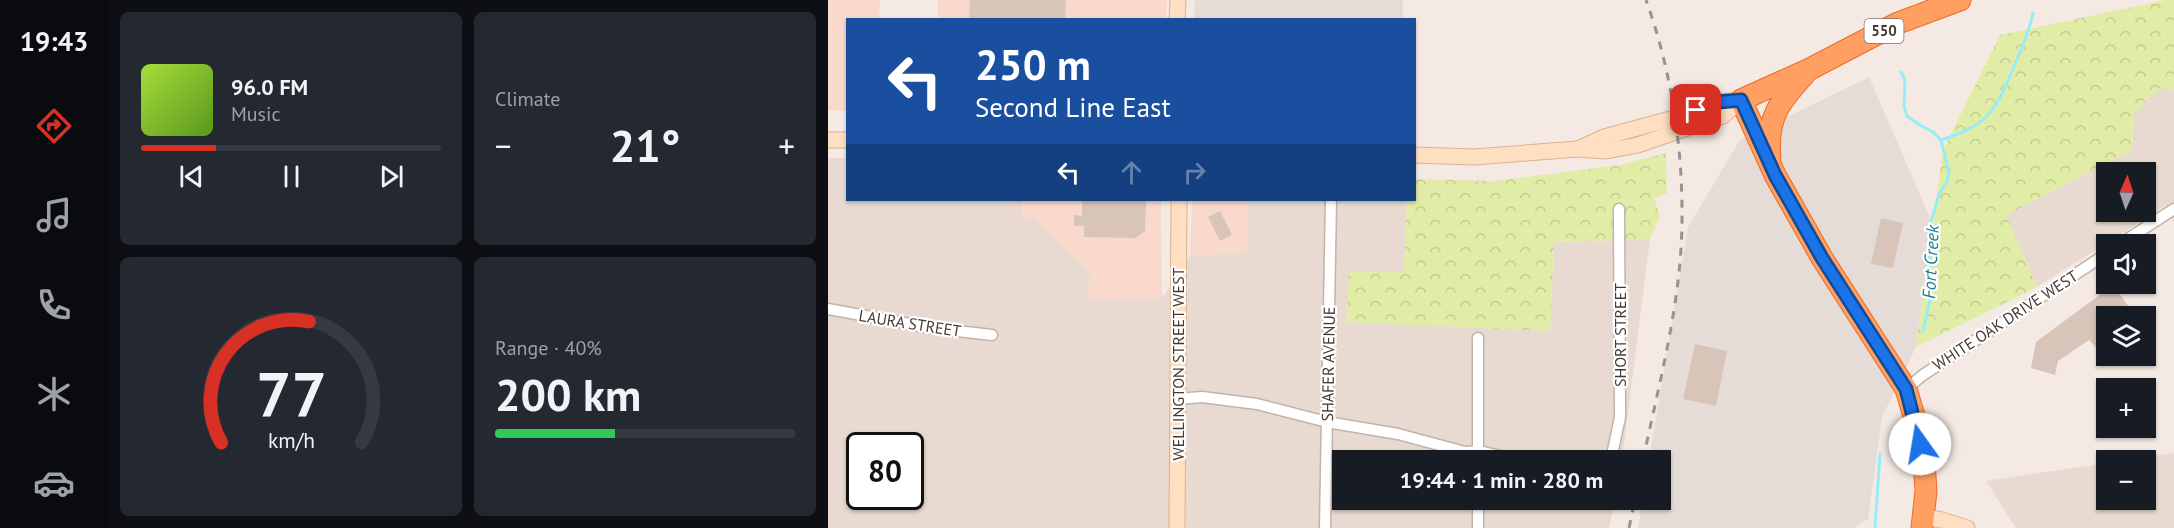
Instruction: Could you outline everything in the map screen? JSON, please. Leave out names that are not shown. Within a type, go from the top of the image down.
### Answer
[{"type":"highway","name":"550","points":[[1741,100],[1809,69],[1899,23],[1960,0]]},
{"type":"highway","points":[[1770,165],[1768,143],[1774,113],[1782,99],[1809,69]]},
{"type":"highway","points":[[1741,100],[1770,165],[1822,258],[1906,389],[1917,426],[1924,462],[1926,491],[1923,523]]},
{"type":"main road","points":[[1178,0],[1178,18]]},
{"type":"main road","name":"550","points":[[1416,155],[1474,157],[1577,149],[1604,137],[1674,118],[1718,102],[1741,100]]},
{"type":"main road","points":[[828,140],[846,140]]},
{"type":"main road","name":"WELLINGTON STREET WEST","points":[[1177,528],[1179,201]]},
{"type":"main road","points":[[1923,523],[1942,520],[1967,528]]},
{"type":"street","name":"SHAFER AVENUE","points":[[1325,528],[1331,201]]},
{"type":"street","name":"SHORT STREET","points":[[1613,450],[1620,417],[1619,209]]},
{"type":"street","points":[[2135,234],[2174,209]]},
{"type":"street","name":"WHITE OAK DRIVE WEST","points":[[1906,389],[1923,375],[2096,261]]},
{"type":"street","name":"LAURA STREET","points":[[828,309],[931,328],[992,335]]},
{"type":"street","points":[[1478,338],[1478,450]]},
{"type":"street","points":[[1177,399],[1202,397],[1257,404],[1327,422],[1398,434],[1458,450]]},
{"type":"street","points":[[1478,510],[1478,528]]},
{"type":"shaded area","points":[[828,0],[880,0],[879,18],[846,18],[846,111],[828,110]]},
{"type":"shaded area","points":[[938,0],[1167,0],[1166,18],[938,18]]},
{"type":"shaded area","points":[[1195,0],[1403,0],[1403,18],[1194,18]]},
{"type":"shaded area","points":[[1869,77],[1933,225],[1916,347],[1882,417],[1868,519],[1854,528],[1638,528],[1641,510],[1671,510],[1671,450],[1651,450],[1688,227],[1740,140]]},
{"type":"shaded area","points":[[2159,88],[2174,89],[2174,224],[2166,205],[2156,211],[2156,162],[2109,162],[2132,150],[2134,113]]},
{"type":"shaded area","points":[[828,158],[846,158],[846,201],[1022,201],[1022,219],[1034,219],[1090,271],[1089,298],[1162,298],[1190,255],[1247,253],[1248,201],[1407,201],[1404,271],[1350,271],[1346,322],[1550,330],[1554,242],[1650,239],[1623,450],[1332,450],[1332,510],[1613,510],[1609,528],[828,528]]},
{"type":"shaded area","points":[[2096,169],[2096,222],[2139,222],[2120,234],[2096,234],[2096,249],[2037,287],[2006,215]]},
{"type":"shaded area","points":[[1022,201],[1161,201],[1162,298],[1089,299],[1090,271],[1034,219],[1022,219]]},
{"type":"shaded area","points":[[1192,201],[1248,201],[1248,253],[1190,255]]},
{"type":"shaded area","points":[[2174,453],[2174,528],[2016,528],[1986,481],[2096,464],[2096,510],[2156,510],[2156,455]]},
{"type":"green space","points":[[2174,0],[2174,89],[2159,88],[2134,113],[2132,150],[2109,162],[2096,162],[2096,169],[2006,215],[2037,287],[1916,347],[1943,150],[2000,35]]},
{"type":"green space","points":[[1666,153],[1667,193],[1654,198],[1660,217],[1650,239],[1554,242],[1550,331],[1346,322],[1349,271],[1404,271],[1407,201],[1416,201],[1416,179],[1495,181],[1620,165]]},
{"type":"building","points":[[970,0],[1066,0],[1065,18],[969,18]]},
{"type":"building","points":[[1082,201],[1146,201],[1145,231],[1136,238],[1084,237],[1084,226],[1074,226],[1074,215],[1082,216]]},
{"type":"building","points":[[1220,211],[1232,235],[1220,241],[1208,217]]},
{"type":"building","points":[[1881,218],[1903,223],[1893,268],[1871,264]]},
{"type":"building","points":[[2101,294],[2120,294],[2128,306],[2096,306],[2096,347],[2089,340],[2058,361],[2055,375],[2031,368],[2036,342]]},
{"type":"building","points":[[1695,344],[1727,351],[1716,406],[1683,399]]},
{"type":"waterway","points":[[1941,140],[1979,123],[1994,108],[2021,50],[2033,13]]},
{"type":"waterway","name":"Fort Creek","points":[[1901,72],[1905,80],[1904,106],[1907,116],[1933,132],[1941,140],[1949,173],[1947,182],[1939,194],[1929,229],[1930,300],[1923,331]]},
{"type":"waterway","name":"Fort Creek","points":[[1875,528],[1880,454]]},
{"type":"railway","points":[[1645,450],[1675,306],[1682,212],[1680,158],[1673,104],[1662,51],[1646,0]]},
{"type":"railway","points":[[1629,528],[1633,510]]},
{"type":"route","points":[[1696,110],[1718,102],[1741,100],[1775,175],[1822,258],[1906,389],[1920,444]]}]
